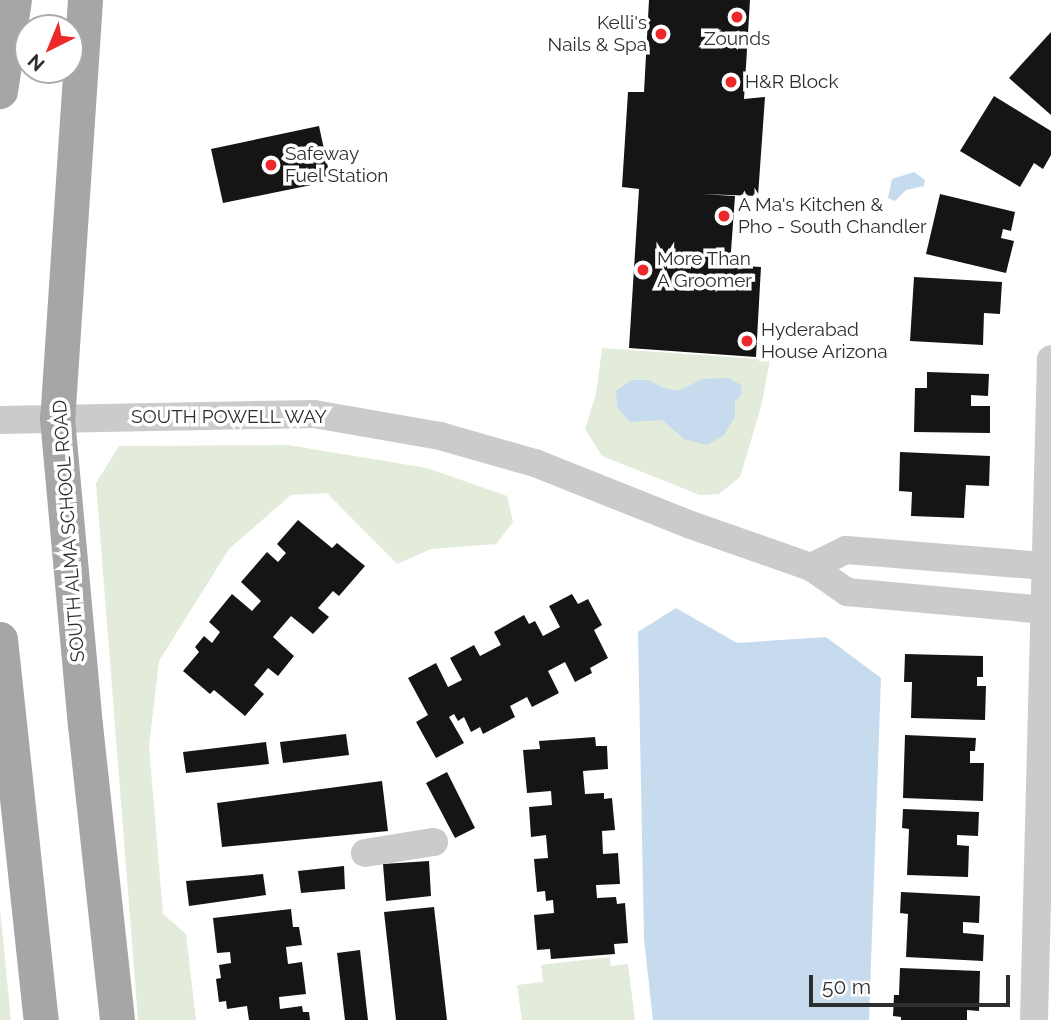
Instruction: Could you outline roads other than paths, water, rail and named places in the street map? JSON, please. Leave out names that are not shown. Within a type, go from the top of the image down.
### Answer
[{"type":"main road","points":[[0,91],[14,0]]},
{"type":"main road","name":"SOUTH ALMA SCHOOL ROAD","points":[[85,0],[57,418],[83,713],[117,1020]]},
{"type":"main road","points":[[0,639],[41,1020]]},
{"type":"street","points":[[1034,1020],[1044,927],[1045,610],[1051,359]]},
{"type":"street","name":"SOUTH POWELL WAY","points":[[0,420],[314,414],[440,436],[535,463],[712,533],[811,567],[847,592],[1045,610]]},
{"type":"street","points":[[811,567],[846,550],[1046,566]]},
{"type":"street","points":[[365,853],[434,842]]},
{"type":"water","points":[[914,172],[925,180],[924,186],[906,190],[895,201],[888,198],[892,179]]},
{"type":"water","points":[[729,378],[741,385],[742,394],[735,402],[735,417],[724,435],[707,445],[684,439],[662,420],[630,422],[617,407],[616,391],[632,380],[648,380],[678,391],[703,379]]},
{"type":"water","points":[[676,608],[737,643],[826,637],[881,678],[869,1020],[653,1020],[644,939],[638,632]]},
{"type":"place","name":"Zounds","points":[[737,17]]},
{"type":"place","name":"Kelli's Nails & Spa","points":[[661,34]]},
{"type":"place","name":"H&R Block","points":[[731,82]]},
{"type":"place","name":"Safeway Fuel Station","points":[[271,165]]},
{"type":"place","name":"A Ma's Kitchen & Pho - South Chandler","points":[[724,216]]},
{"type":"place","name":"More Than A Groomer","points":[[643,270]]},
{"type":"place","name":"Hyderabad House Arizona","points":[[747,341]]}]
